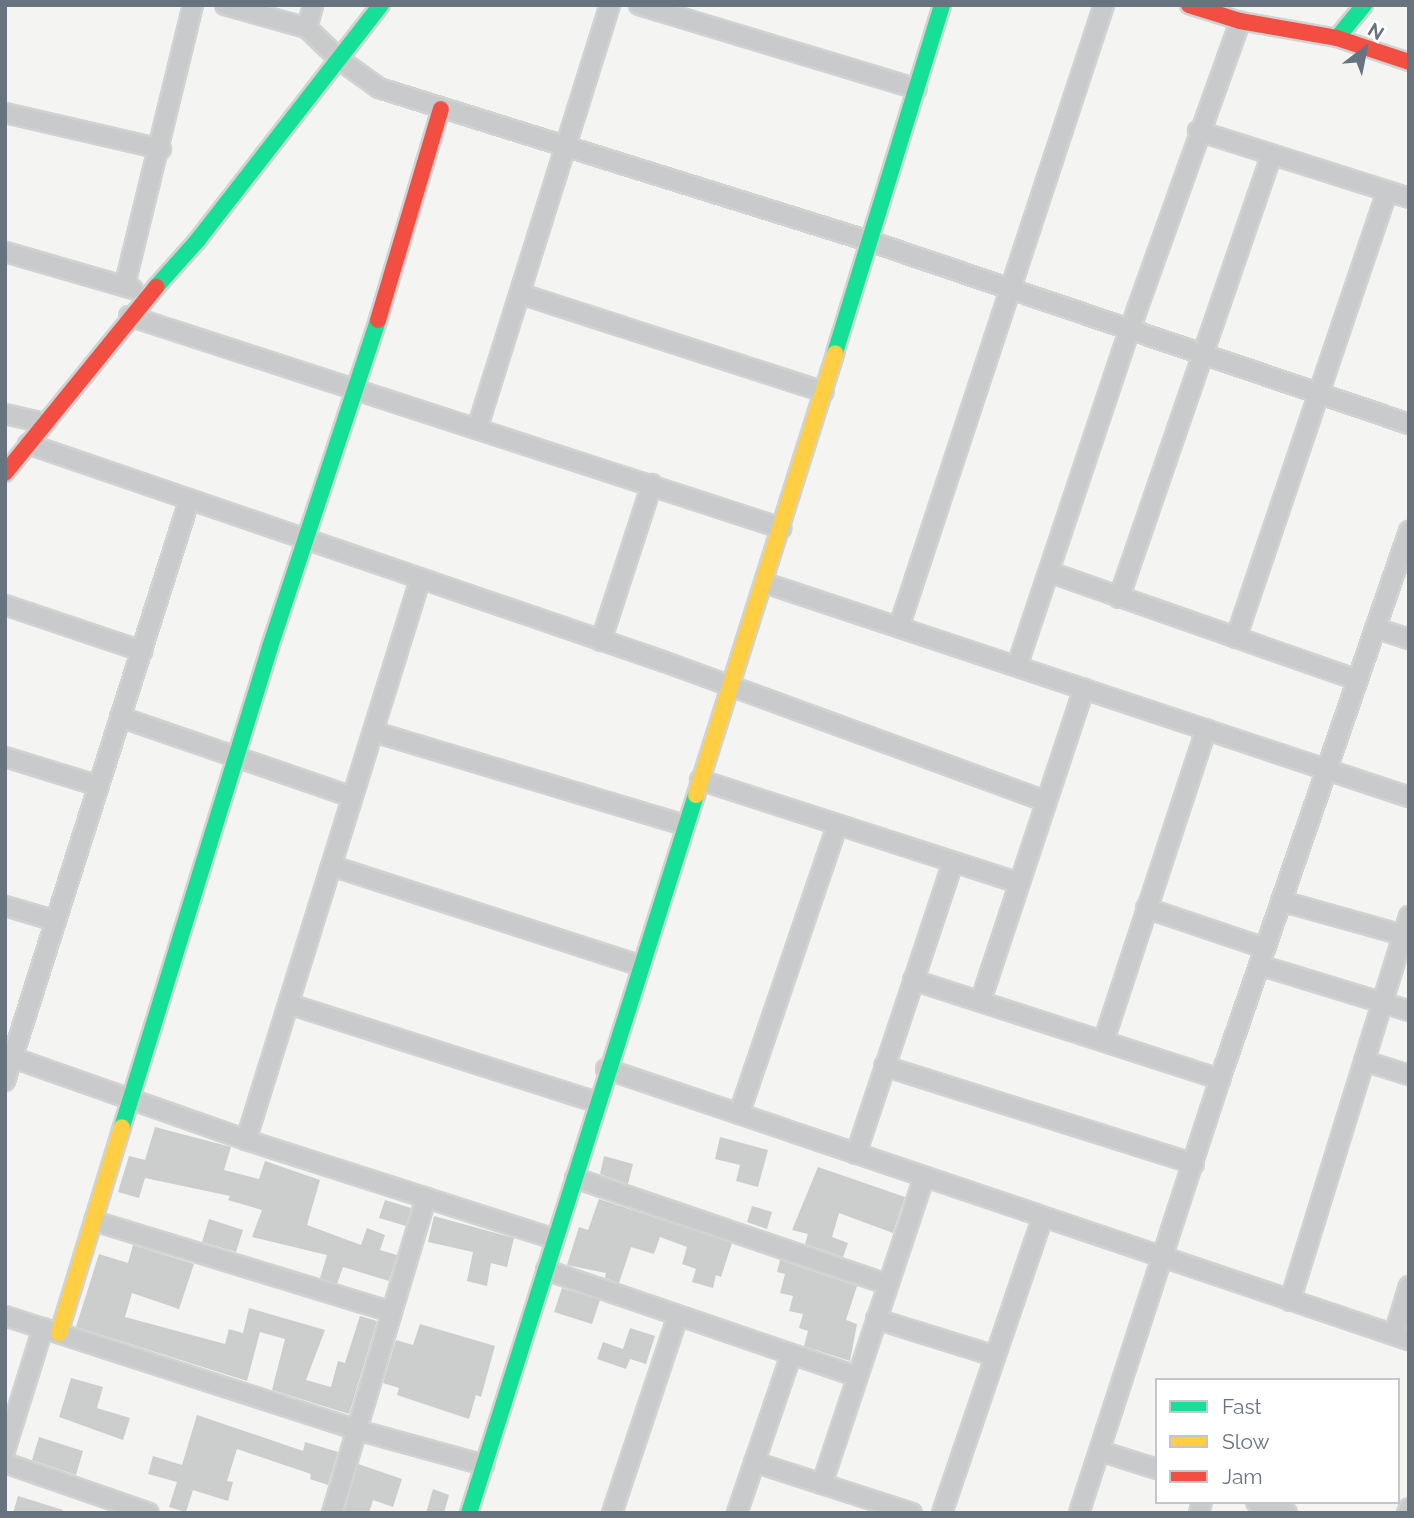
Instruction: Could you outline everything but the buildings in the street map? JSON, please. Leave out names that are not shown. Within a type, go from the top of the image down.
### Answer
[{"type":"street","points":[[125,284],[161,149],[193,5]]},
{"type":"street","points":[[225,5],[307,28],[340,60],[379,88],[872,242],[1409,424]]},
{"type":"street","points":[[307,28],[313,5]]},
{"type":"street","points":[[5,472],[129,316],[340,60],[381,5]]},
{"type":"street","points":[[477,429],[521,293],[563,145],[610,5]]},
{"type":"street","points":[[639,5],[917,89]]},
{"type":"street","points":[[469,1513],[547,1270],[606,1069],[684,825],[732,687],[872,242],[942,5]]},
{"type":"street","points":[[899,627],[1104,5]]},
{"type":"street","points":[[1189,5],[1240,21],[1337,38],[1409,62]]},
{"type":"street","points":[[1337,38],[1364,5]]},
{"type":"street","points":[[1017,666],[1198,131],[1240,21]]},
{"type":"street","points":[[5,1450],[94,1221],[355,391],[441,108]]},
{"type":"street","points":[[5,113],[161,149]]},
{"type":"street","points":[[1198,131],[1409,198]]},
{"type":"street","points":[[1119,598],[1271,156]]},
{"type":"street","points":[[1236,638],[1387,192]]},
{"type":"street","points":[[5,252],[125,284],[148,296]]},
{"type":"street","points":[[521,293],[824,392]]},
{"type":"street","points":[[129,316],[781,528]]},
{"type":"street","points":[[5,414],[43,423]]},
{"type":"street","points":[[28,444],[601,641],[1045,801]]},
{"type":"street","points":[[601,641],[652,484]]},
{"type":"street","points":[[5,1080],[9,1056],[56,921],[189,501]]},
{"type":"street","points":[[1079,1513],[1220,1079],[1409,531]]},
{"type":"street","points":[[1049,572],[1358,680]]},
{"type":"street","points":[[246,1140],[420,580]]},
{"type":"street","points":[[765,583],[1409,797]]},
{"type":"street","points":[[5,605],[142,651]]},
{"type":"street","points":[[1376,628],[1409,639]]},
{"type":"street","points":[[981,1000],[1084,689]]},
{"type":"street","points":[[120,717],[352,797]]},
{"type":"street","points":[[1104,1040],[1206,729]]},
{"type":"street","points":[[374,732],[684,825]]},
{"type":"street","points":[[5,757],[99,786]]},
{"type":"street","points":[[700,780],[1018,883]]},
{"type":"street","points":[[739,1114],[837,826]]},
{"type":"street","points":[[856,1154],[953,863]]},
{"type":"street","points":[[332,866],[639,965]]},
{"type":"street","points":[[1281,901],[1403,935]]},
{"type":"street","points":[[5,906],[56,921]]},
{"type":"street","points":[[1146,908],[1262,956],[1409,1011]]},
{"type":"street","points":[[1290,1301],[1409,916]]},
{"type":"street","points":[[913,980],[1220,1079]]},
{"type":"street","points":[[289,1004],[596,1102]]},
{"type":"street","points":[[9,1056],[246,1140],[555,1238]]},
{"type":"street","points":[[1364,1061],[1409,1074]]},
{"type":"street","points":[[884,1066],[1194,1164]]},
{"type":"street","points":[[606,1069],[1401,1338],[1409,1286]]},
{"type":"street","points":[[822,1484],[924,1177]]},
{"type":"street","points":[[575,1178],[887,1284]]},
{"type":"street","points":[[331,1513],[426,1198]]},
{"type":"street","points":[[942,1513],[1043,1217]]},
{"type":"street","points":[[94,1221],[391,1312]]},
{"type":"street","points":[[547,1270],[856,1376]]},
{"type":"street","points":[[612,1513],[678,1315]]},
{"type":"street","points":[[5,1316],[357,1430],[484,1465]]},
{"type":"street","points":[[876,1319],[995,1356]]},
{"type":"street","points":[[737,1513],[791,1355]]},
{"type":"street","points":[[1100,1451],[1155,1468]]},
{"type":"street","points":[[754,1462],[912,1513]]},
{"type":"street","points":[[5,1463],[149,1513]]},
{"type":"street","points":[[1262,1504],[1287,1513]]},
{"type":"traffic: fast","points":[[156,287],[197,241],[381,5]]},
{"type":"traffic: fast","points":[[835,353],[942,5]]},
{"type":"traffic: fast","points":[[1337,38],[1364,5]]},
{"type":"traffic: fast","points":[[122,1127],[270,647],[378,320]]},
{"type":"traffic: fast","points":[[469,1513],[696,795]]},
{"type":"traffic: slow","points":[[696,795],[835,353]]},
{"type":"traffic: slow","points":[[59,1333],[122,1127]]},
{"type":"traffic: jam","points":[[1189,5],[1240,21],[1337,38],[1409,62]]},
{"type":"traffic: jam","points":[[378,320],[441,109]]},
{"type":"traffic: jam","points":[[5,473],[156,287]]}]
